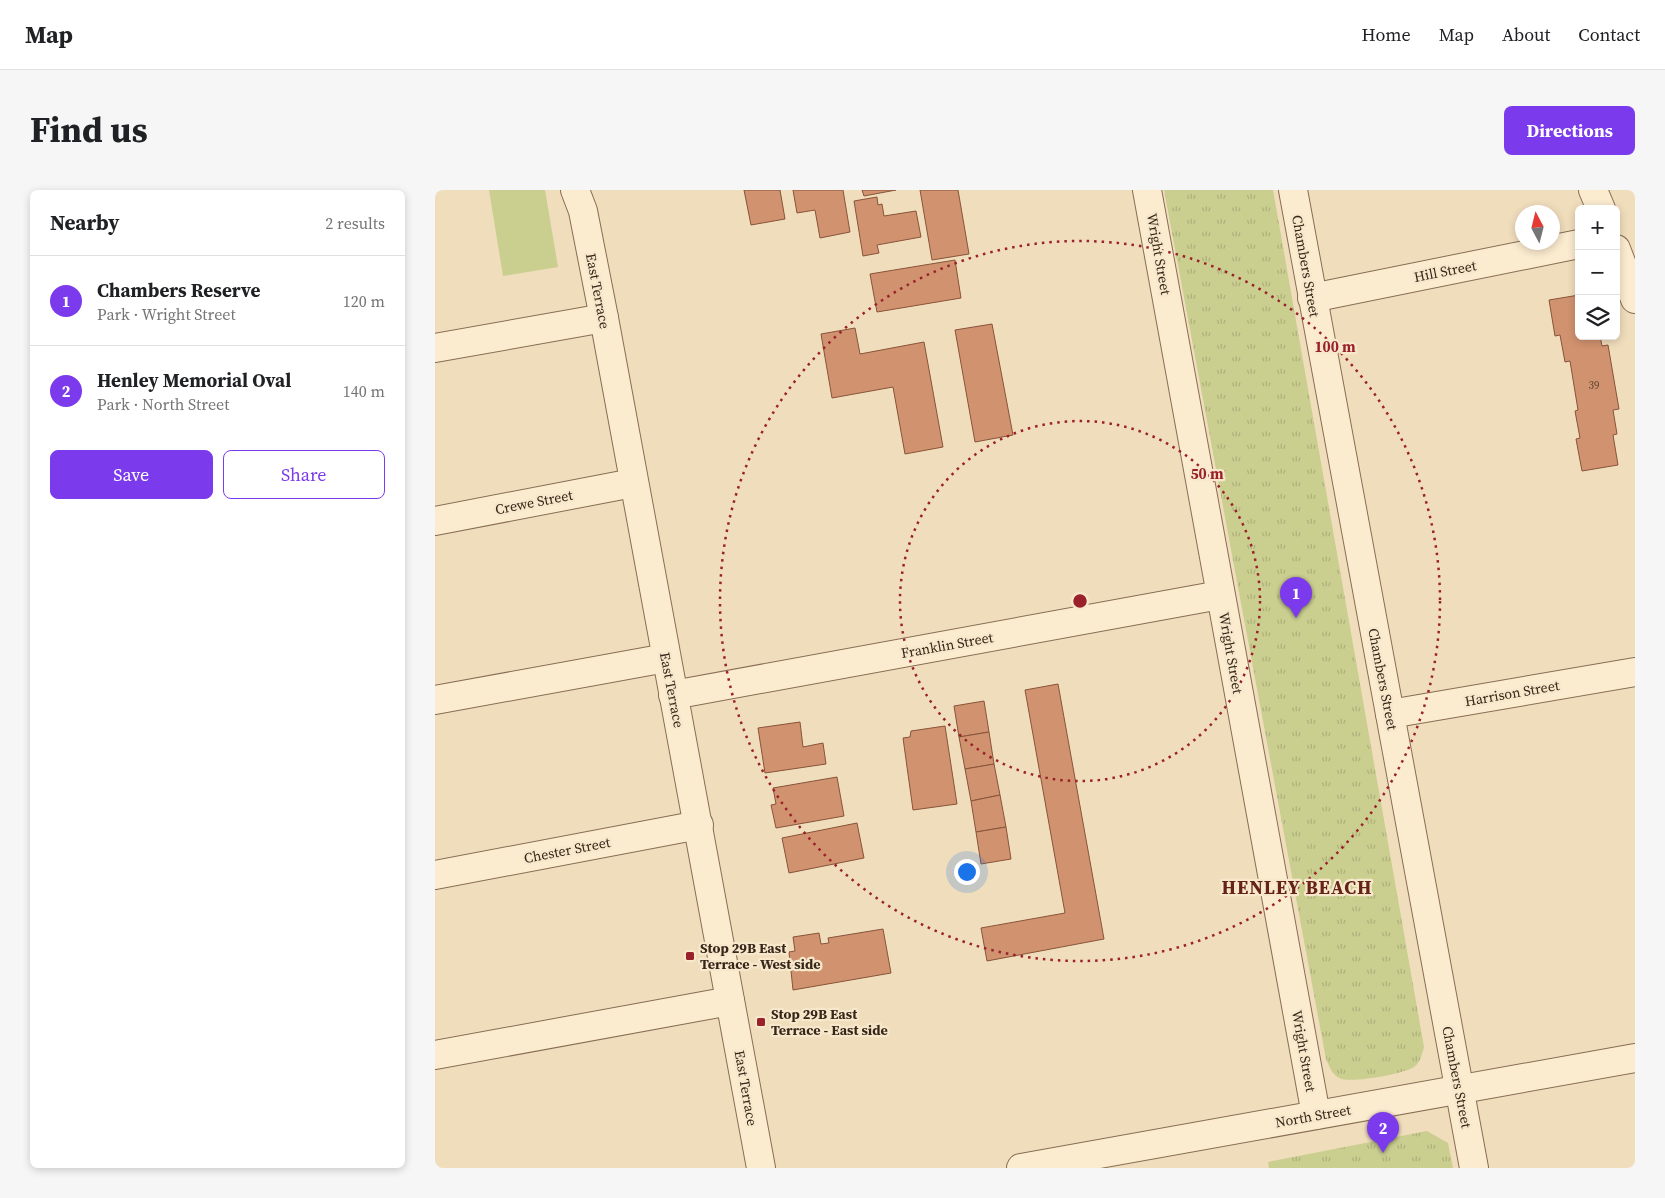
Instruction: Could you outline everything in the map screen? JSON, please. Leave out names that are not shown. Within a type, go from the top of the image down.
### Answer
[{"type":"street","name":"Wright Street","points":[[1147,190],[1316,1115]]},
{"type":"street","name":"Chambers Street","points":[[1293,190],[1474,1168]]},
{"type":"street","points":[[1593,190],[1599,205]]},
{"type":"street","name":"East Terrace","points":[[580,197],[699,825],[761,1168]]},
{"type":"street","name":"Hill Street","points":[[1312,298],[1575,245]]},
{"type":"street","points":[[1616,250],[1635,299]]},
{"type":"street","points":[[435,348],[604,318]]},
{"type":"street","name":"Crewe Street","points":[[435,521],[633,483]]},
{"type":"street","name":"Franklin Street","points":[[673,695],[1220,595]]},
{"type":"street","points":[[435,700],[666,658]]},
{"type":"street","name":"Harrison Street","points":[[1390,714],[1635,672]]},
{"type":"street","name":"Chester Street","points":[[435,875],[699,825]]},
{"type":"street","points":[[435,1055],[730,1001]]},
{"type":"street","name":"North Street","points":[[1021,1168],[1635,1058]]},
{"type":"green space","points":[[489,190],[545,190],[558,267],[503,276]]},
{"type":"green space","points":[[1164,190],[1273,190],[1424,1047],[1421,1058],[1416,1065],[1399,1073],[1364,1079],[1344,1080],[1334,1074],[1326,1059]]},
{"type":"green space","points":[[1427,1131],[1448,1143],[1453,1168],[1269,1168],[1268,1162]]},
{"type":"building","points":[[744,190],[780,190],[785,219],[751,225]]},
{"type":"building","points":[[793,190],[843,190],[850,232],[820,238],[815,210],[797,213]]},
{"type":"building","points":[[862,190],[896,190],[864,196]]},
{"type":"building","points":[[920,190],[958,190],[969,254],[932,260]]},
{"type":"building","points":[[877,197],[878,205],[882,204],[884,216],[916,211],[921,237],[877,245],[879,253],[863,256],[854,201]]},
{"type":"building","points":[[955,260],[961,298],[877,312],[870,274]]},
{"type":"building","points":[[1575,296],[1575,340],[1601,340],[1602,346],[1608,345],[1619,409],[1613,410],[1617,434],[1613,435],[1618,465],[1582,471],[1576,439],[1580,438],[1575,411],[1578,410],[1570,361],[1565,362],[1560,335],[1555,336],[1549,300]]},
{"type":"building","points":[[992,324],[1013,435],[975,442],[955,330]]},
{"type":"building","points":[[855,328],[860,354],[924,342],[943,447],[905,454],[893,387],[832,398],[821,334]]},
{"type":"building","points":[[1058,684],[1104,939],[987,961],[981,928],[1065,913],[1025,690]]},
{"type":"building","points":[[984,701],[989,732],[959,737],[954,706]]},
{"type":"building","points":[[800,722],[803,747],[823,743],[826,764],[765,773],[758,728]]},
{"type":"building","points":[[945,726],[957,804],[913,810],[903,738],[910,737],[911,731]]},
{"type":"building","points":[[989,732],[994,764],[965,769],[959,737]]},
{"type":"building","points":[[994,764],[1000,795],[971,801],[965,769]]},
{"type":"building","points":[[837,777],[844,816],[776,828],[771,805],[776,804],[773,788]]},
{"type":"building","points":[[1000,795],[1006,827],[976,832],[971,801]]},
{"type":"building","points":[[857,823],[864,858],[789,873],[782,838]]},
{"type":"building","points":[[1006,827],[1011,859],[981,864],[976,832]]},
{"type":"building","points":[[883,929],[891,973],[793,990],[789,952],[795,951],[793,937],[819,933],[821,944],[829,943],[828,938]]},
{"type":"place","name":"Chambers Reserve","points":[[1296,618]]},
{"type":"place","name":"Stop 29B East Terrace - West side","points":[[690,956]]},
{"type":"place","name":"Stop 29B East Terrace - East side","points":[[761,1022]]},
{"type":"place","name":"Henley Memorial Oval","points":[[1383,1153]]},
{"type":"district","name":"HENLEY BEACH","points":[[1297,887]]}]
